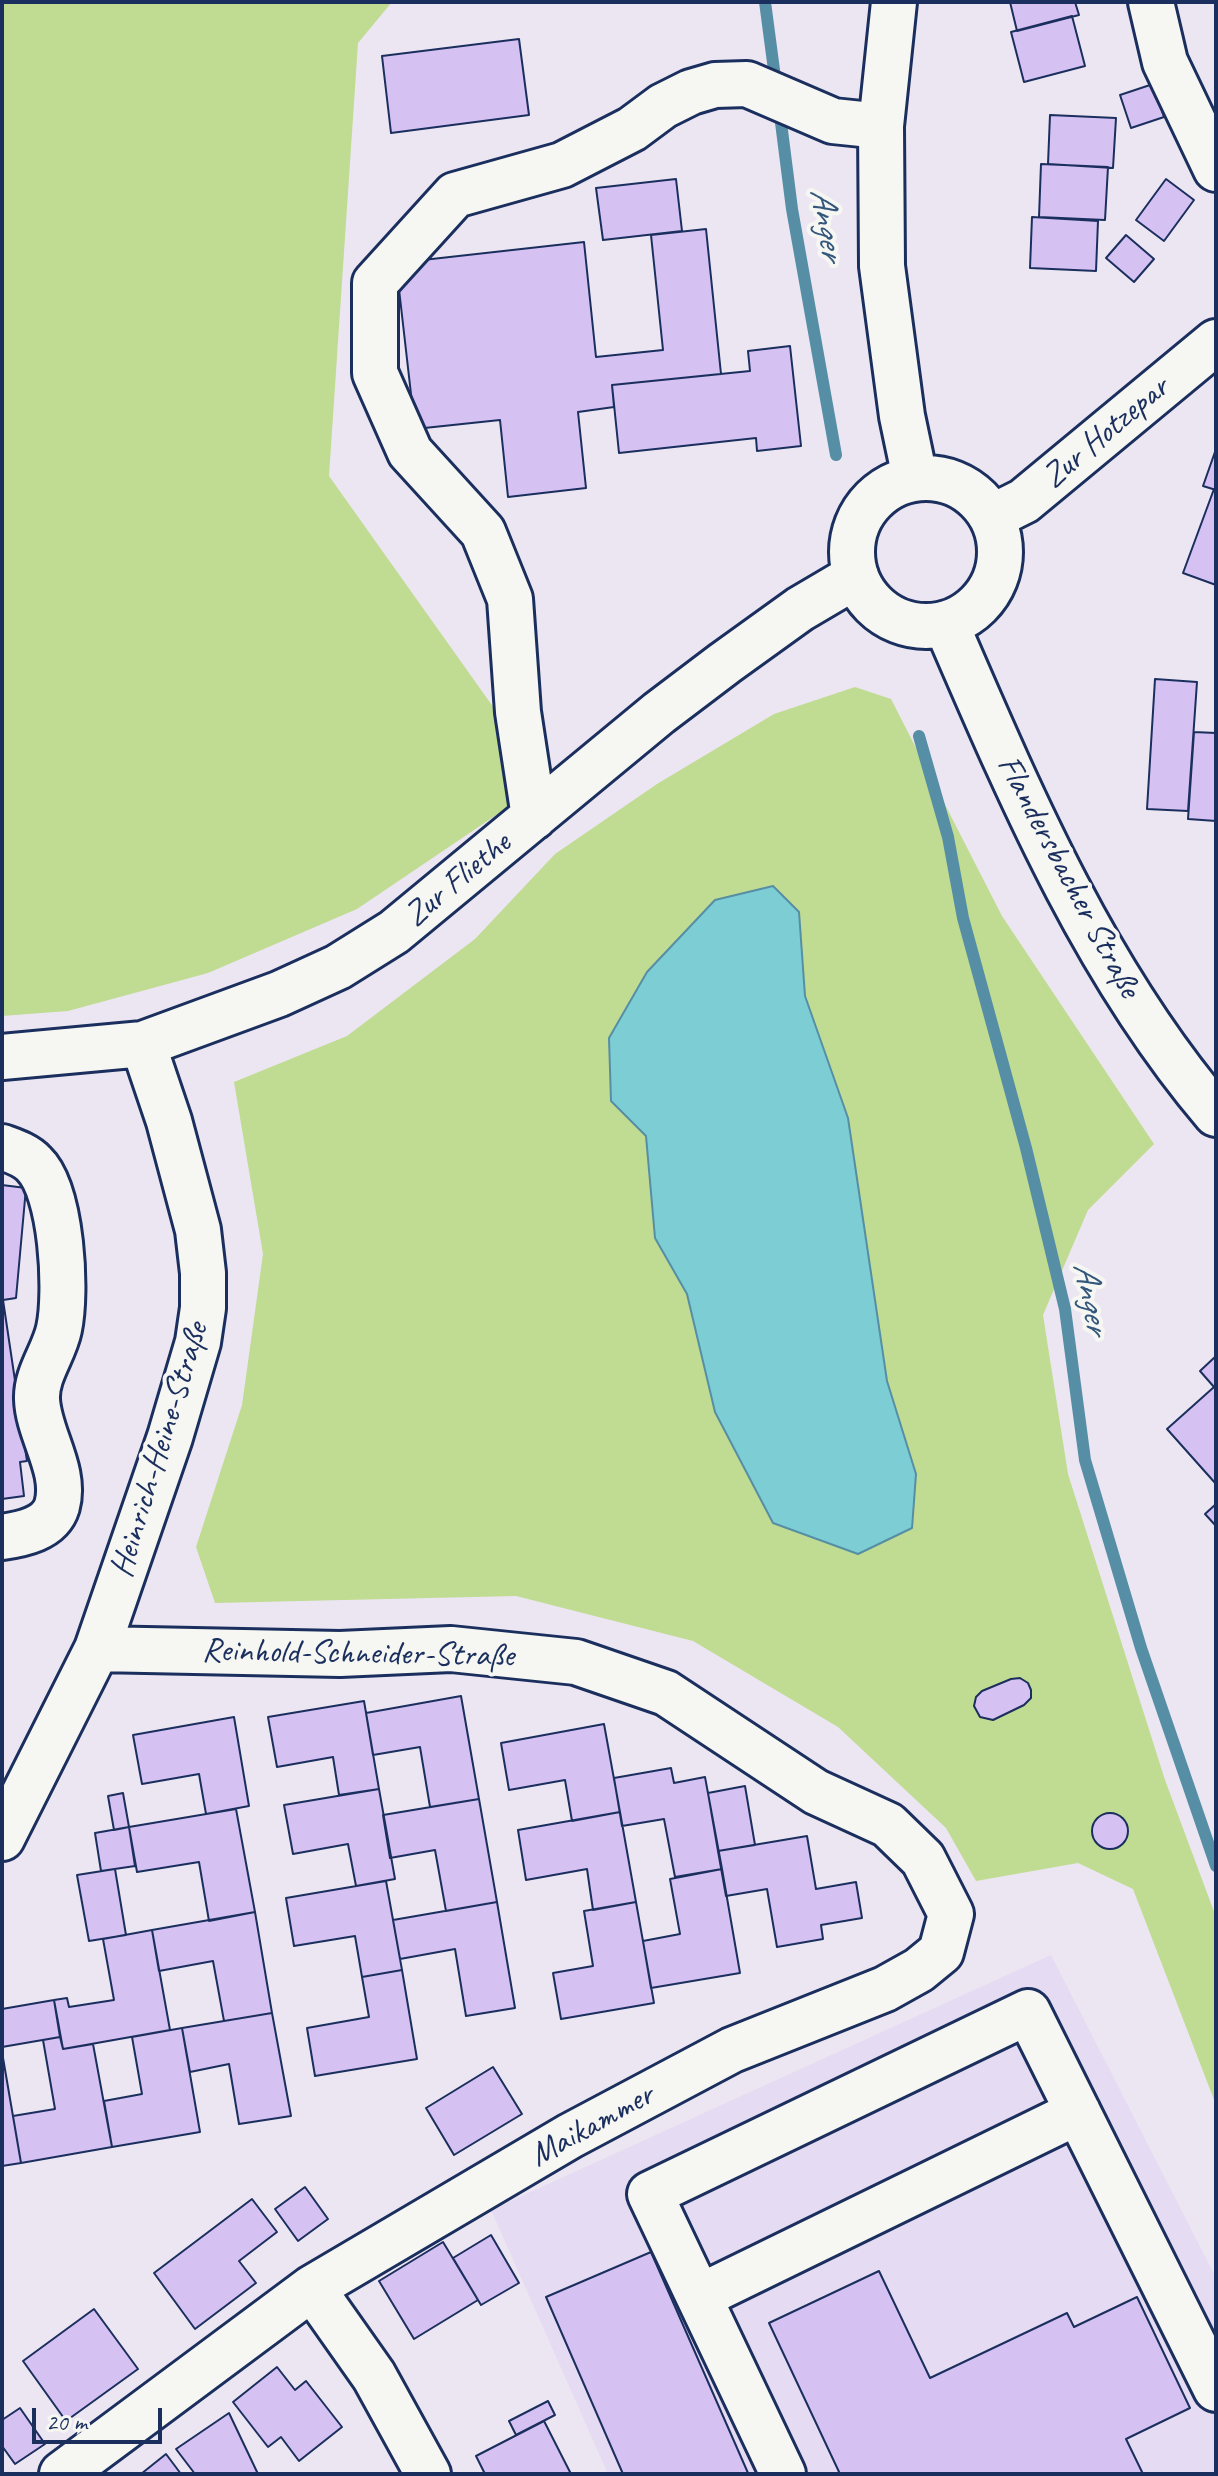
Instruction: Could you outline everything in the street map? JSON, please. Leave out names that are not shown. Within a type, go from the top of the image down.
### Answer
[{"type":"street","points":[[894,2],[881,126],[882,266],[902,416],[915,478]]},
{"type":"street","points":[[1151,2],[1165,62],[1216,169]]},
{"type":"street","points":[[534,817],[518,712],[510,599],[483,532],[410,452],[375,373],[375,283],[455,195],[562,165],[632,129],[663,106],[691,92],[715,85],[747,84],[833,121],[881,126]]},
{"type":"street","name":"Zur Hotzepar","points":[[992,517],[1024,501],[1216,342]]},
{"type":"street","points":[[915,478],[942,479],[967,489],[992,517],[1000,538],[1000,560],[995,582],[983,601],[966,615],[946,624],[923,627],[902,622],[882,612],[866,596],[856,576],[852,551],[854,534],[860,517],[882,491],[898,482],[915,478]]},
{"type":"street","name":"Zur Fliethe","points":[[2,1057],[143,1044],[251,1005],[338,967],[394,932],[566,793],[659,713],[746,647],[800,609],[856,576]]},
{"type":"street","name":"Flandersbacher Straße","points":[[946,624],[1019,791],[1071,893],[1143,1019],[1216,1114]]},
{"type":"street","name":"Heinrich-Heine-Straße","points":[[2,1838],[97,1649],[170,1437],[198,1342],[203,1308],[203,1273],[198,1230],[169,1121],[143,1044]]},
{"type":"street","points":[[2,1147],[21,1154],[35,1164],[45,1180],[61,1245],[64,1276],[59,1330],[40,1379],[37,1399],[59,1484],[57,1508],[44,1524],[24,1534],[2,1537]]},
{"type":"street","name":"Reinhold-Schneider-Straße","points":[[97,1649],[340,1654],[451,1649],[576,1662],[666,1693],[816,1792],[888,1825],[923,1859],[951,1914],[948,1932],[941,1952],[919,1970],[885,1989]]},
{"type":"street","name":"Maikammer","points":[[62,2474],[312,2288],[570,2136],[732,2050],[885,1989]]},
{"type":"street","points":[[783,2474],[650,2194],[1028,2012],[1216,2389]]},
{"type":"street","points":[[699,2297],[1078,2112]]},
{"type":"street","points":[[312,2288],[374,2376],[428,2474]]},
{"type":"shaded area","points":[[1051,1955],[1216,2278],[1216,2474],[608,2474],[491,2210]]},
{"type":"green space","points":[[2,2],[392,2],[358,43],[329,476],[506,725],[514,803],[357,909],[208,973],[68,1011],[2,1016]]},
{"type":"green space","points":[[855,687],[891,699],[1002,916],[1154,1144],[1088,1210],[1043,1315],[1068,1474],[1165,1780],[1216,1917],[1216,2105],[1133,1889],[1078,1863],[976,1881],[946,1828],[838,1727],[693,1641],[516,1596],[215,1603],[196,1547],[242,1405],[263,1254],[234,1082],[347,1036],[475,939],[555,854],[657,784],[774,714]]},
{"type":"water","points":[[773,886],[799,912],[805,996],[848,1118],[887,1381],[916,1474],[912,1528],[858,1554],[773,1523],[715,1412],[687,1294],[655,1238],[646,1136],[611,1101],[609,1038],[647,972],[715,900]]},
{"type":"building","points":[[1010,2],[1075,2],[1079,15],[1017,31]]},
{"type":"building","points":[[1072,16],[1085,66],[1024,82],[1011,32]]},
{"type":"building","points":[[519,39],[529,115],[391,133],[382,56]]},
{"type":"building","points":[[1153,84],[1164,117],[1131,128],[1120,95]]},
{"type":"building","points":[[1050,115],[1116,118],[1113,168],[1048,164]]},
{"type":"building","points":[[1041,164],[1108,167],[1105,220],[1039,217]]},
{"type":"building","points":[[676,179],[682,231],[603,240],[596,188]]},
{"type":"building","points":[[1166,179],[1194,200],[1164,241],[1136,220]]},
{"type":"building","points":[[1032,217],[1098,221],[1096,271],[1030,268]]},
{"type":"building","points":[[706,229],[721,374],[612,385],[614,407],[578,412],[586,488],[508,497],[500,420],[415,429],[396,263],[584,242],[596,357],[663,350],[651,235]]},
{"type":"building","points":[[1126,235],[1154,259],[1134,282],[1106,258]]},
{"type":"building","points":[[790,346],[801,446],[757,451],[756,438],[619,453],[612,385],[750,371],[748,351]]},
{"type":"building","points":[[1216,449],[1216,490],[1203,486]]},
{"type":"building","points":[[1216,490],[1216,585],[1183,573]]},
{"type":"building","points":[[1155,679],[1197,682],[1188,811],[1147,809]]},
{"type":"building","points":[[1194,732],[1216,733],[1216,821],[1188,819]]},
{"type":"building","points":[[2,1185],[26,1188],[16,1298],[3,1300],[27,1461],[20,1462],[24,1496],[2,1499]]},
{"type":"building","points":[[1216,1356],[1216,1484],[1167,1429],[1214,1387],[1200,1371]]},
{"type":"building","points":[[1216,1504],[1216,1526],[1205,1514]]},
{"type":"building","points":[[1020,1678],[1028,1683],[1031,1690],[1031,1698],[1024,1705],[993,1720],[980,1717],[974,1706],[976,1697],[982,1691]]},
{"type":"building","points":[[461,1696],[479,1799],[430,1807],[420,1747],[373,1755],[366,1713]]},
{"type":"building","points":[[364,1701],[379,1789],[339,1795],[333,1757],[277,1767],[268,1717]]},
{"type":"building","points":[[234,1717],[249,1806],[206,1814],[199,1774],[142,1784],[133,1735]]},
{"type":"building","points":[[604,1724],[620,1812],[572,1821],[565,1780],[509,1790],[501,1743]]},
{"type":"building","points":[[671,1768],[674,1783],[705,1777],[722,1869],[675,1877],[664,1819],[622,1826],[614,1778]]},
{"type":"building","points":[[745,1786],[755,1845],[718,1851],[708,1793]]},
{"type":"building","points":[[379,1789],[395,1879],[356,1886],[348,1844],[293,1854],[284,1805]]},
{"type":"building","points":[[123,1793],[129,1827],[114,1830],[108,1796]]},
{"type":"building","points":[[479,1799],[497,1902],[446,1911],[435,1850],[390,1858],[383,1815]]},
{"type":"building","points":[[236,1809],[255,1912],[209,1921],[199,1862],[137,1872],[129,1827]]},
{"type":"building","points":[[620,1812],[636,1902],[593,1910],[587,1869],[526,1880],[518,1830]]},
{"type":"building","points":[[1110,1813],[1122,1819],[1128,1831],[1122,1843],[1110,1849],[1098,1843],[1092,1831],[1098,1819]]},
{"type":"building","points":[[129,1827],[135,1866],[101,1871],[95,1833]]},
{"type":"building","points":[[807,1836],[816,1889],[856,1882],[862,1918],[821,1925],[823,1939],[777,1947],[767,1889],[726,1896],[718,1851]]},
{"type":"building","points":[[115,1869],[126,1935],[89,1941],[77,1875]]},
{"type":"building","points":[[722,1869],[740,1973],[651,1988],[643,1941],[680,1934],[670,1879]]},
{"type":"building","points":[[386,1881],[402,1970],[362,1977],[355,1936],[294,1946],[286,1898]]},
{"type":"building","points":[[497,1902],[515,2008],[466,2016],[455,1949],[400,1959],[393,1920]]},
{"type":"building","points":[[636,1902],[654,2003],[561,2019],[553,1973],[593,1966],[584,1911]]},
{"type":"building","points":[[255,1912],[272,2013],[224,2021],[213,1961],[159,1971],[152,1930]]},
{"type":"building","points":[[152,1930],[170,2030],[63,2049],[54,2000],[67,1998],[69,2007],[114,2000],[103,1939]]},
{"type":"building","points":[[402,1970],[417,2059],[315,2076],[307,2028],[369,2017],[362,1977]]},
{"type":"building","points":[[54,2000],[60,2037],[2,2047],[2,2009]]},
{"type":"building","points":[[272,2013],[291,2116],[239,2124],[229,2064],[190,2072],[182,2028]]},
{"type":"building","points":[[182,2028],[200,2132],[112,2147],[104,2101],[142,2094],[132,2037]]},
{"type":"building","points":[[60,2037],[63,2049],[93,2044],[112,2147],[21,2163],[13,2116],[55,2109],[43,2040]]},
{"type":"building","points":[[2,2052],[21,2163],[2,2166]]},
{"type":"building","points":[[493,2067],[522,2114],[454,2155],[426,2108]]},
{"type":"building","points":[[305,2187],[328,2219],[298,2241],[275,2209]]},
{"type":"building","points":[[252,2199],[277,2232],[239,2261],[256,2283],[195,2329],[154,2273]]},
{"type":"building","points":[[491,2235],[519,2283],[481,2305],[453,2258]]},
{"type":"building","points":[[443,2242],[478,2300],[414,2339],[379,2281]]},
{"type":"building","points":[[651,2252],[748,2473],[623,2474],[546,2297]]},
{"type":"building","points":[[879,2271],[930,2378],[1067,2313],[1074,2327],[1137,2297],[1190,2408],[1126,2439],[1143,2474],[840,2474],[769,2323]]},
{"type":"building","points":[[94,2309],[138,2369],[66,2421],[23,2361]]},
{"type":"building","points":[[277,2367],[295,2390],[306,2381],[342,2427],[299,2461],[281,2437],[268,2447],[233,2402]]},
{"type":"building","points":[[548,2401],[555,2415],[516,2435],[509,2421]]},
{"type":"building","points":[[20,2408],[45,2444],[15,2464],[2,2446],[2,2420]]},
{"type":"building","points":[[229,2413],[258,2474],[195,2474],[176,2449]]},
{"type":"building","points":[[544,2421],[571,2474],[485,2474],[476,2456]]},
{"type":"building","points":[[166,2454],[181,2474],[141,2474]]},
{"type":"waterway","name":"Anger","points":[[765,2],[776,85]]},
{"type":"waterway","name":"Anger","points":[[779,107],[792,209],[836,455]]},
{"type":"waterway","name":"Anger","points":[[919,736],[948,837],[963,918],[1026,1148],[1065,1309],[1085,1460],[1141,1648],[1216,1866]]}]
